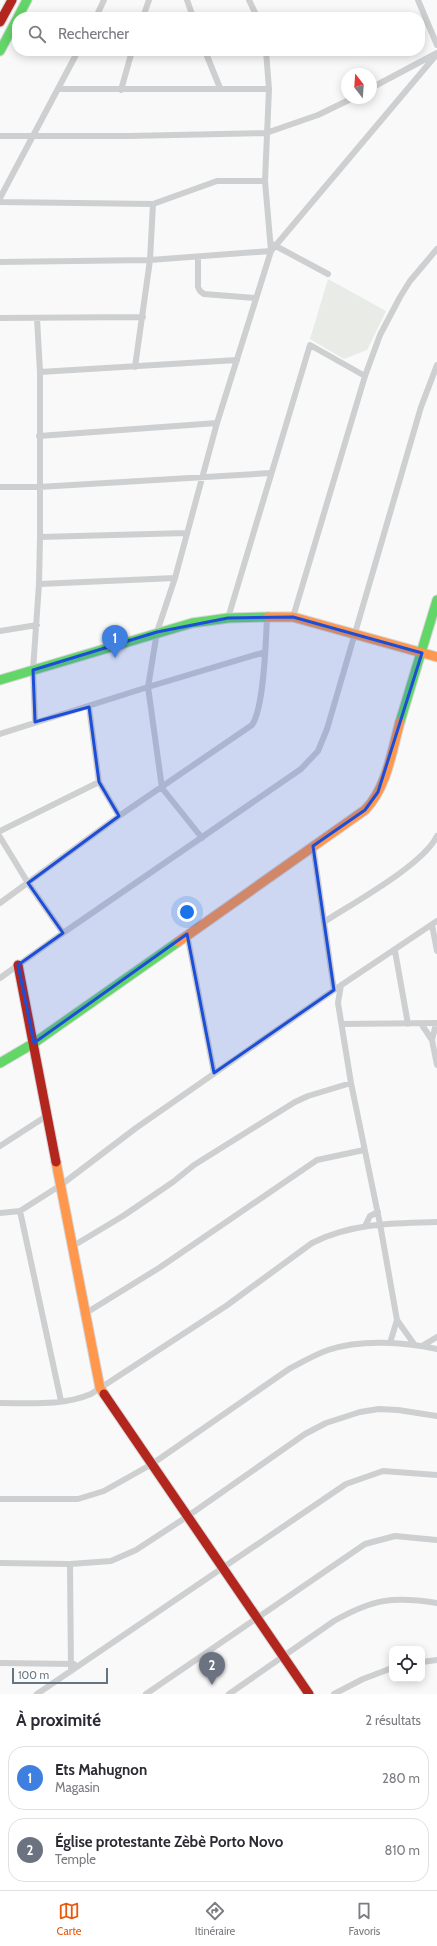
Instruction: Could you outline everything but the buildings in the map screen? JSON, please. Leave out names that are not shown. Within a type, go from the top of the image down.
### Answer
[{"type":"street","points":[[0,22],[12,0]]},
{"type":"street","points":[[20,12],[27,0]]},
{"type":"street","points":[[98,12],[104,0]]},
{"type":"street","points":[[145,12],[149,0]]},
{"type":"street","points":[[187,0],[191,12]]},
{"type":"street","points":[[249,0],[255,12]]},
{"type":"street","points":[[418,0],[423,12]]},
{"type":"street","points":[[425,17],[437,45]]},
{"type":"street","points":[[0,51],[12,28]]},
{"type":"street","points":[[377,85],[437,54]]},
{"type":"street","points":[[273,244],[437,54]]},
{"type":"street","points":[[0,198],[75,56]]},
{"type":"street","points":[[121,90],[131,56]]},
{"type":"street","points":[[207,56],[220,88]]},
{"type":"street","points":[[202,838],[162,788],[148,687],[157,632],[175,578],[217,423],[273,244],[265,181],[269,89],[266,56]]},
{"type":"street","points":[[58,89],[269,89]]},
{"type":"street","points":[[0,136],[129,136],[266,133],[318,115],[341,104]]},
{"type":"street","points":[[0,202],[153,204],[217,181],[265,181]]},
{"type":"street","points":[[135,367],[150,260],[153,204]]},
{"type":"street","points":[[273,244],[328,274]]},
{"type":"street","points":[[293,617],[365,376],[380,335],[393,309],[410,281],[437,249]]},
{"type":"street","points":[[0,262],[150,260],[271,251]]},
{"type":"street","points":[[198,257],[198,287],[200,292],[204,294],[255,298]]},
{"type":"street","points":[[0,318],[143,317]]},
{"type":"street","points":[[35,722],[33,670],[40,584],[40,372],[37,318]]},
{"type":"street","points":[[228,618],[310,345],[365,376]]},
{"type":"street","points":[[40,372],[237,360]]},
{"type":"street","points":[[0,978],[301,769],[318,751],[327,729],[353,633],[420,407],[437,365]]},
{"type":"street","points":[[39,436],[217,423]]},
{"type":"street","points":[[0,487],[271,473]]},
{"type":"street","points":[[40,537],[187,533]]},
{"type":"street","points":[[40,584],[175,578]]},
{"type":"street","points":[[0,1063],[34,1043],[365,810],[378,792],[422,653],[437,600]]},
{"type":"street","points":[[0,903],[120,816],[252,725],[258,715],[265,652],[267,617]]},
{"type":"street","points":[[0,680],[157,632],[192,623],[228,618],[293,617],[437,657]]},
{"type":"street","points":[[0,632],[37,625]]},
{"type":"street","points":[[0,734],[265,652]]},
{"type":"street","points":[[89,707],[99,782],[120,816]]},
{"type":"street","points":[[0,831],[99,782]]},
{"type":"street","points":[[324,922],[412,865],[427,851],[437,836]]},
{"type":"street","points":[[0,838],[28,883],[63,933]]},
{"type":"street","points":[[313,846],[334,990]]},
{"type":"street","points":[[0,1213],[20,1211],[61,1185],[136,1128],[326,995],[395,951],[434,923],[437,951]]},
{"type":"street","points":[[187,934],[214,1074]]},
{"type":"street","points":[[395,951],[408,1024]]},
{"type":"street","points":[[18,965],[100,1388],[309,1694]]},
{"type":"street","points":[[342,985],[338,1003],[353,1092],[378,1212],[397,1320],[414,1344]]},
{"type":"street","points":[[326,995],[338,1003]]},
{"type":"street","points":[[342,1024],[436,1024],[432,1040]]},
{"type":"street","points":[[422,1025],[432,1040],[437,1065]]},
{"type":"street","points":[[73,1246],[161,1191],[194,1165],[295,1102],[308,1096],[352,1083]]},
{"type":"street","points":[[342,1087],[353,1092]]},
{"type":"street","points":[[0,1146],[48,1115]]},
{"type":"street","points":[[86,1313],[159,1268],[317,1160],[364,1150]]},
{"type":"street","points":[[20,1211],[61,1401]]},
{"type":"street","points":[[365,1226],[370,1216],[378,1212]]},
{"type":"street","points":[[0,1403],[61,1401],[84,1397],[226,1306],[312,1243],[324,1237],[365,1226],[380,1224],[437,1222]]},
{"type":"street","points":[[390,1343],[397,1320]]},
{"type":"street","points":[[422,1346],[437,1336]]},
{"type":"street","points":[[0,1499],[87,1497],[104,1491],[152,1464],[289,1369],[311,1357],[329,1350],[347,1345],[390,1343],[414,1344],[437,1349]]},
{"type":"street","points":[[0,1563],[70,1564],[111,1561],[136,1550],[188,1516],[305,1434],[326,1423],[360,1412],[379,1409],[398,1410],[437,1416]]},
{"type":"street","points":[[37,1694],[346,1484],[358,1478],[383,1471],[437,1475]]},
{"type":"street","points":[[146,1694],[365,1544],[395,1536],[437,1540]]},
{"type":"street","points":[[70,1564],[71,1671]]},
{"type":"street","points":[[229,1694],[334,1621],[364,1606],[400,1598],[437,1603]]},
{"type":"street","points":[[425,1662],[437,1660]]},
{"type":"street","points":[[0,1663],[82,1664]]},
{"type":"street","points":[[334,1694],[363,1679],[389,1669]]},
{"type":"highlighted area","points":[[293,617],[422,653],[378,792],[365,810],[313,846],[334,990],[214,1073],[187,934],[34,1043],[18,965],[63,933],[28,883],[119,816],[99,782],[89,707],[35,722],[33,670],[157,632],[228,618]]},
{"type":"shaded area","points":[[328,279],[386,311],[367,350],[344,359],[310,339]]},
{"type":"traffic: fast","points":[[21,12],[27,0]]},
{"type":"traffic: fast","points":[[0,51],[12,28]]},
{"type":"traffic: fast","points":[[400,722],[437,600]]},
{"type":"traffic: fast","points":[[0,680],[192,623],[228,618],[268,617]]},
{"type":"traffic: fast","points":[[0,1063],[34,1043],[178,942]]},
{"type":"traffic: slow","points":[[268,617],[293,617],[437,657]]},
{"type":"traffic: slow","points":[[178,942],[365,810],[379,791],[384,780],[400,722]]},
{"type":"traffic: slow","points":[[56,1162],[100,1388],[104,1394]]},
{"type":"traffic: jam","points":[[0,22],[12,0]]},
{"type":"traffic: jam","points":[[18,965],[56,1162]]},
{"type":"traffic: jam","points":[[104,1394],[309,1694]]},
{"type":"place","name":"Ets Mahugnon","points":[[115,658]]},
{"type":"place","name":"Église protestante Zèbè Porto Novo","points":[[212,1685]]}]
